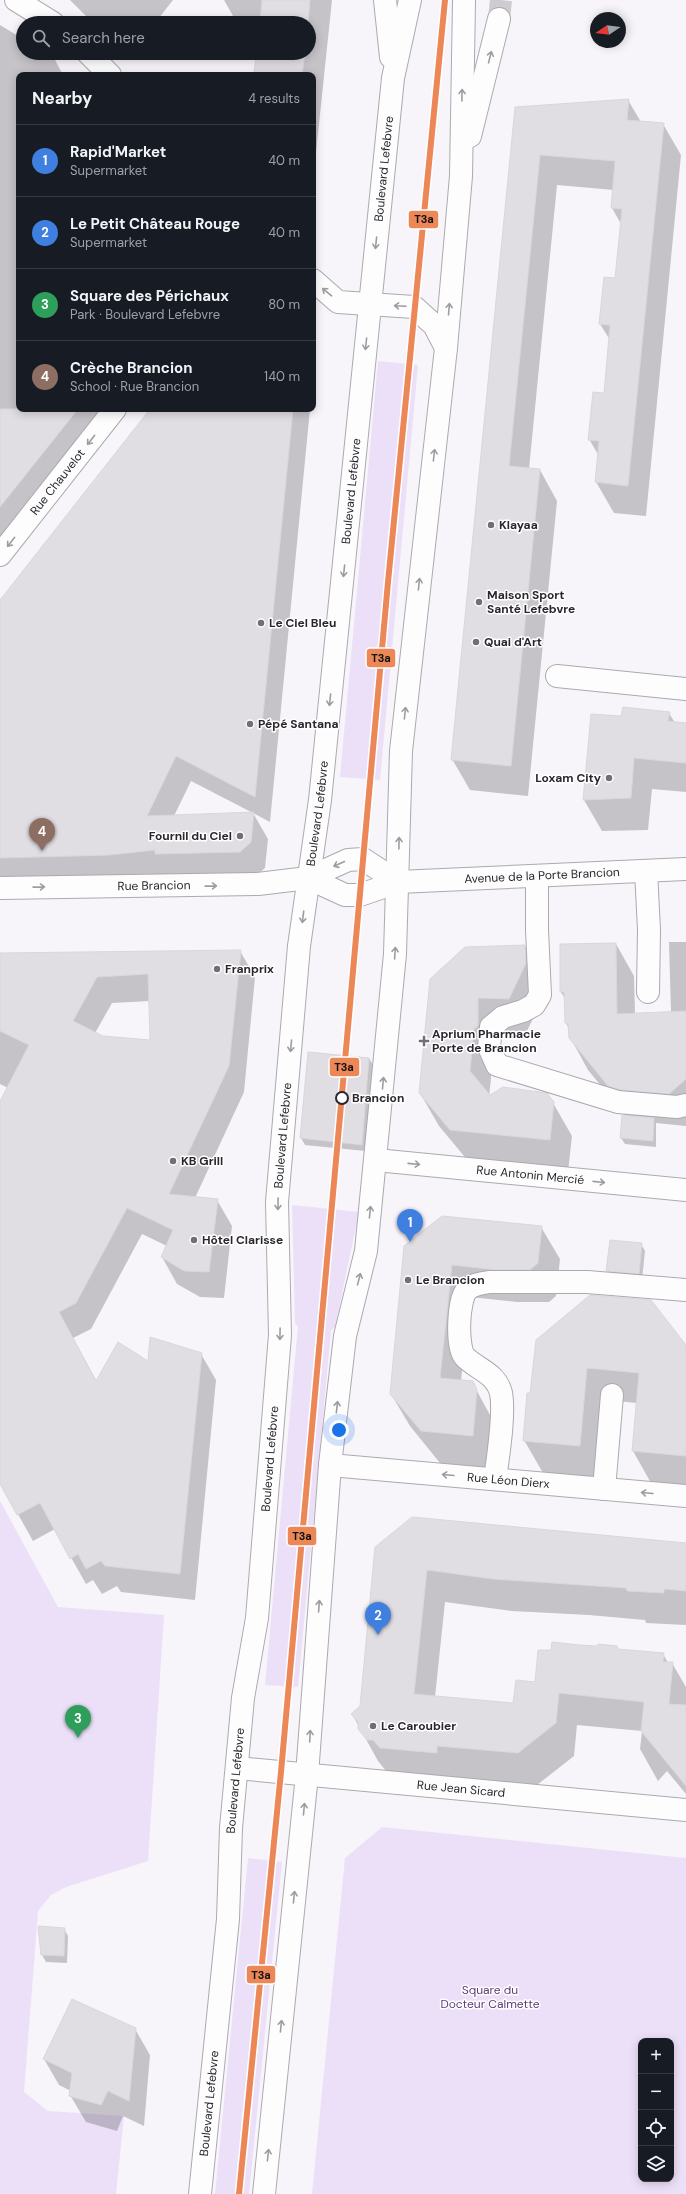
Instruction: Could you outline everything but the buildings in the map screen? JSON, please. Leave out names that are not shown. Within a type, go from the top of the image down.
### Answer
[{"type":"main road","points":[[16,0],[42,16]]},
{"type":"main road","name":"Boulevard Lefebvre","points":[[385,0],[392,78]]},
{"type":"main road","name":"Boulevard Lefebvre","points":[[200,2194],[228,1919],[231,1828],[243,1698],[257,1618],[280,1335],[278,1202],[300,946],[308,878],[320,800],[392,78],[410,0]]},
{"type":"main road","points":[[264,2194],[307,1775],[330,1465],[345,1336],[366,1251],[395,954],[401,751],[446,348],[461,176],[464,2]]},
{"type":"main road","points":[[461,176],[499,20]]},
{"type":"main road","points":[[95,60],[107,72]]},
{"type":"main road","points":[[316,283],[338,302],[414,307],[434,325],[446,348]]},
{"type":"main road","name":"Rue Chauvelot","points":[[0,555],[113,412]]},
{"type":"main road","points":[[558,676],[686,689]]},
{"type":"main road","points":[[308,878],[348,860],[363,859],[398,882]]},
{"type":"main road","name":"Avenue de la Porte Brancion","points":[[308,878],[344,895],[360,895],[398,882],[686,869]]},
{"type":"main road","points":[[646,871],[649,930],[648,992]]},
{"type":"main road","points":[[537,876],[536,930],[540,995],[534,1006],[503,1017],[491,1027],[489,1047],[497,1065],[618,1102],[677,1106],[686,1105]]},
{"type":"main road","name":"Rue Brancion","points":[[0,888],[258,884],[308,878]]},
{"type":"main road","name":"Rue Antonin Mercié","points":[[376,1160],[686,1190]]},
{"type":"main road","points":[[495,1479],[500,1435],[501,1395],[498,1385],[489,1373],[465,1357],[458,1341],[462,1297],[468,1289],[478,1284],[490,1282],[580,1282],[686,1290]]},
{"type":"main road","points":[[604,1489],[612,1395]]},
{"type":"main road","name":"Rue Léon Dierx","points":[[330,1465],[686,1496]]},
{"type":"main road","name":"Rue Jean Sicard","points":[[237,1768],[686,1810]]},
{"type":"green space","points":[[378,361],[418,365],[380,780],[340,777]]},
{"type":"green space","points":[[292,1205],[359,1212],[335,1327],[331,1330],[298,1687],[265,1685],[298,1326],[295,1324]]},
{"type":"green space","points":[[0,1501],[58,1607],[164,1615],[148,1861],[66,1887],[51,1895],[38,1911],[24,2092],[48,2111],[124,2116],[116,2194],[0,2194]]},
{"type":"green space","name":"Square du Docteur Calmette","points":[[382,1827],[686,1858],[686,2194],[312,2194],[345,1858]]},
{"type":"green space","points":[[248,1858],[282,1862],[249,2194],[215,2194]]},
{"type":"tunnel","points":[[499,19],[501,0]]},
{"type":"transit line","name":"T3a","points":[[239,2194],[281,1772],[388,582],[445,0]]},
{"type":"place","name":"Klayaa","points":[[491,525]]},
{"type":"place","name":"Maison Sport Santé Lefebvre","points":[[479,602]]},
{"type":"place","name":"Le Ciel Bleu","points":[[261,623]]},
{"type":"place","name":"Quai d'Art","points":[[476,642]]},
{"type":"place","name":"Pépé Santana","points":[[250,724]]},
{"type":"place","name":"Loxam City","points":[[609,778]]},
{"type":"place","name":"Fournil du Ciel","points":[[240,836]]},
{"type":"place","name":"Crèche Brancion","points":[[42,851]]},
{"type":"place","name":"Franprix","points":[[217,969]]},
{"type":"place","name":"Aprium Pharmacie Porte de Brancion","points":[[424,1041]]},
{"type":"place","name":"Brancion","points":[[342,1098]]},
{"type":"place","name":"KB Grill","points":[[173,1161]]},
{"type":"place","name":"Hôtel Clarisse","points":[[194,1240]]},
{"type":"place","name":"Rapid'Market","points":[[410,1242]]},
{"type":"place","name":"Le Brancion","points":[[408,1280]]},
{"type":"place","name":"Le Petit Château Rouge","points":[[378,1635]]},
{"type":"place","name":"Le Caroubier","points":[[373,1726]]},
{"type":"place","name":"Square des Périchaux","points":[[78,1738]]}]
